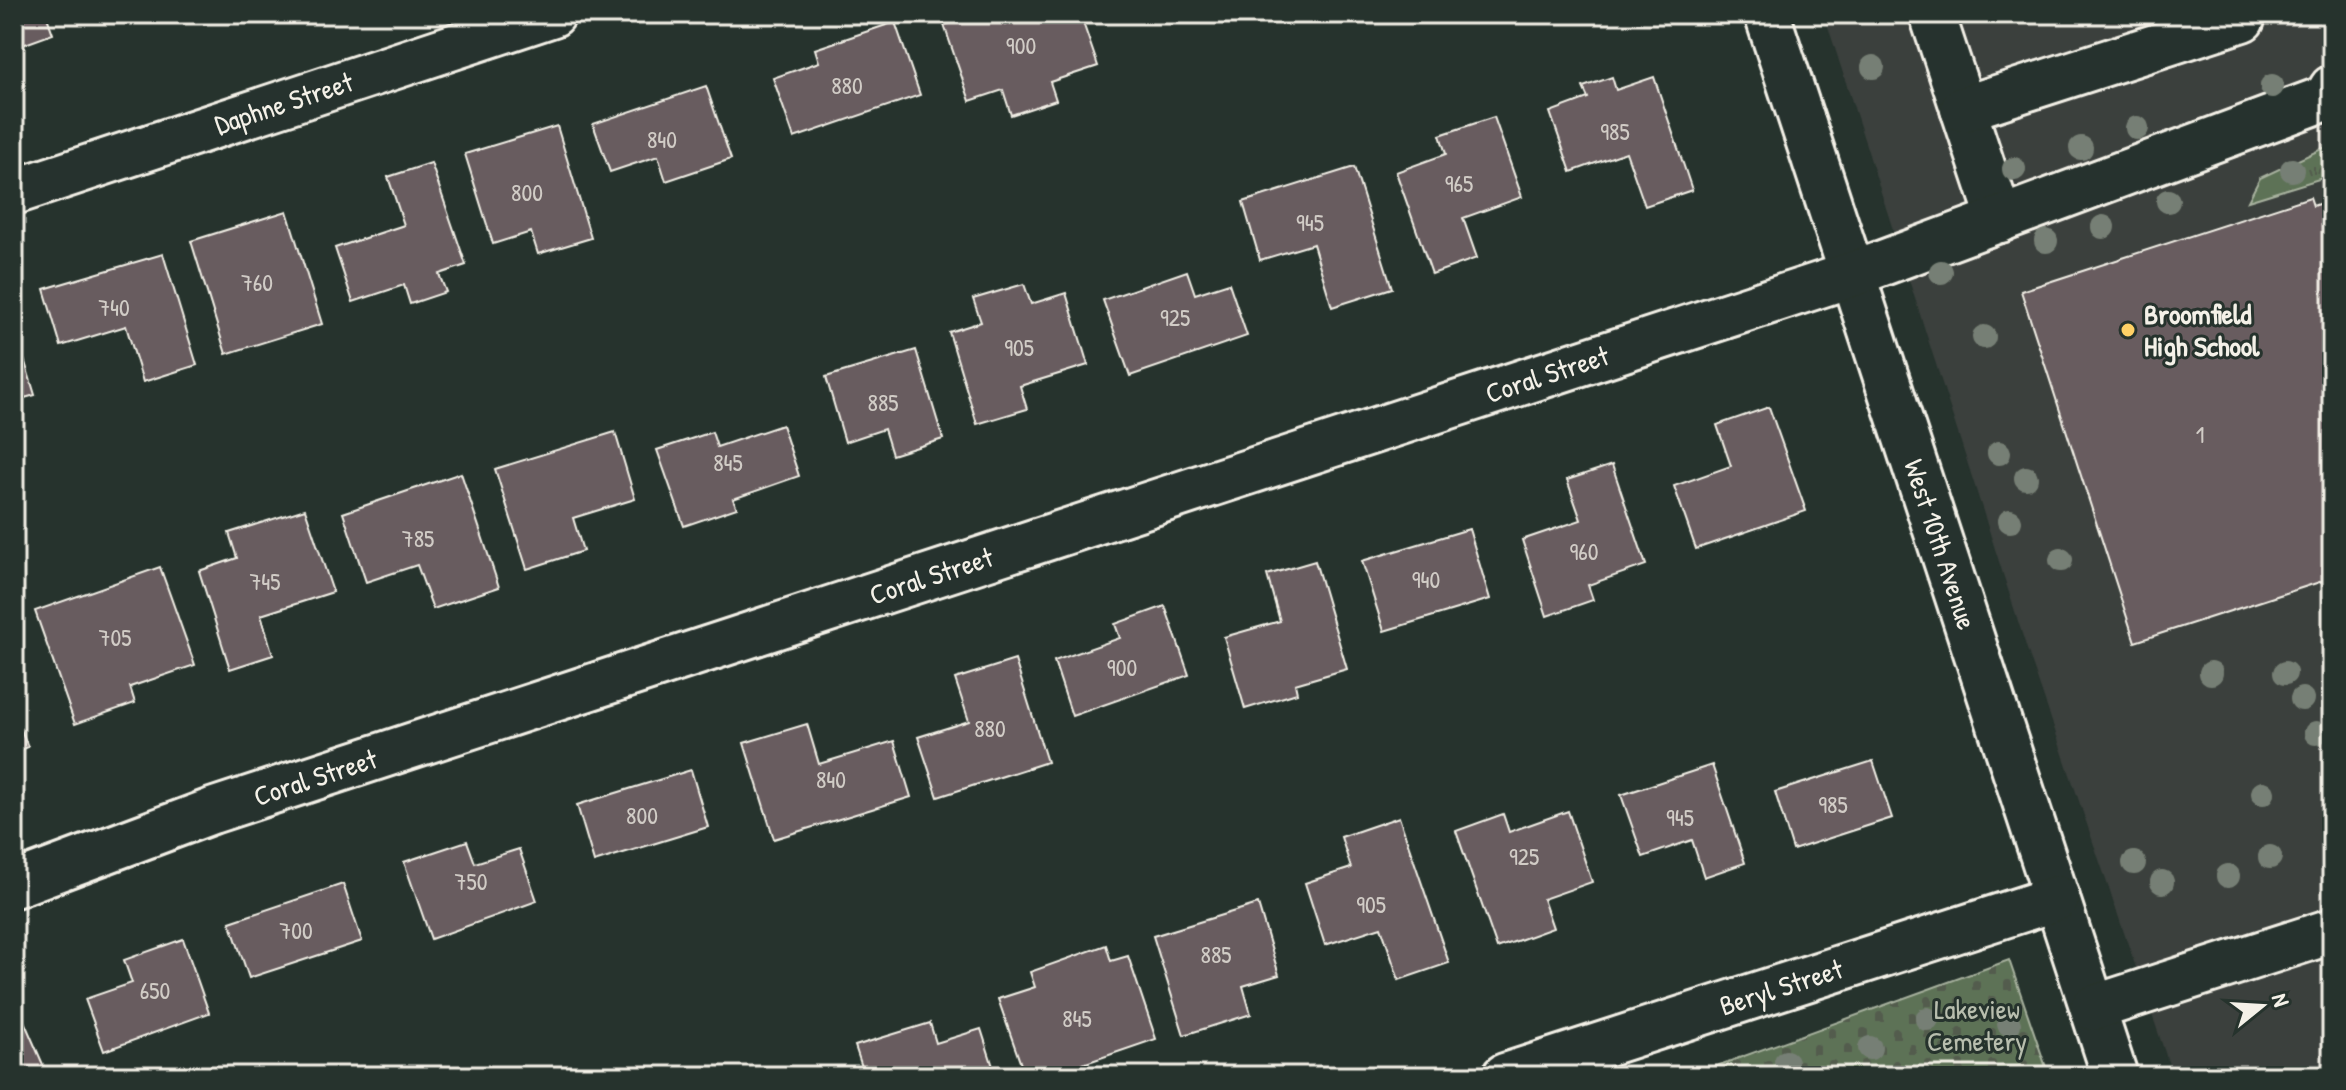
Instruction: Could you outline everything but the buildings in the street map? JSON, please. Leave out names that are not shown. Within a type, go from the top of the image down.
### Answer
[{"type":"street","name":"Daphne Street","points":[[14,192],[553,14]]},
{"type":"street","name":"West 10th Avenue","points":[[1767,14],[2115,1076]]},
{"type":"street","points":[[1932,14],[2000,220]]},
{"type":"street","points":[[1963,109],[2242,19],[2241,14]]},
{"type":"street","name":"Coral Street","points":[[14,885],[212,811],[1853,274],[2326,98],[2332,88]]},
{"type":"street","name":"Beryl Street","points":[[1505,1076],[2057,898]]},
{"type":"street","points":[[2093,1008],[2332,931]]},
{"type":"shaded area","name":"Broomfield High School","points":[[1824,14],[2332,14],[2332,1076],[2173,1076],[2026,646]]},
{"type":"green space","points":[[2332,144],[2332,175],[2248,201],[2260,178]]},
{"type":"green space","name":"Lakeview Cemetery","points":[[2009,960],[2049,1076],[1689,1076]]},
{"type":"place","name":"Broomfield High School","points":[[2128,330]]}]
